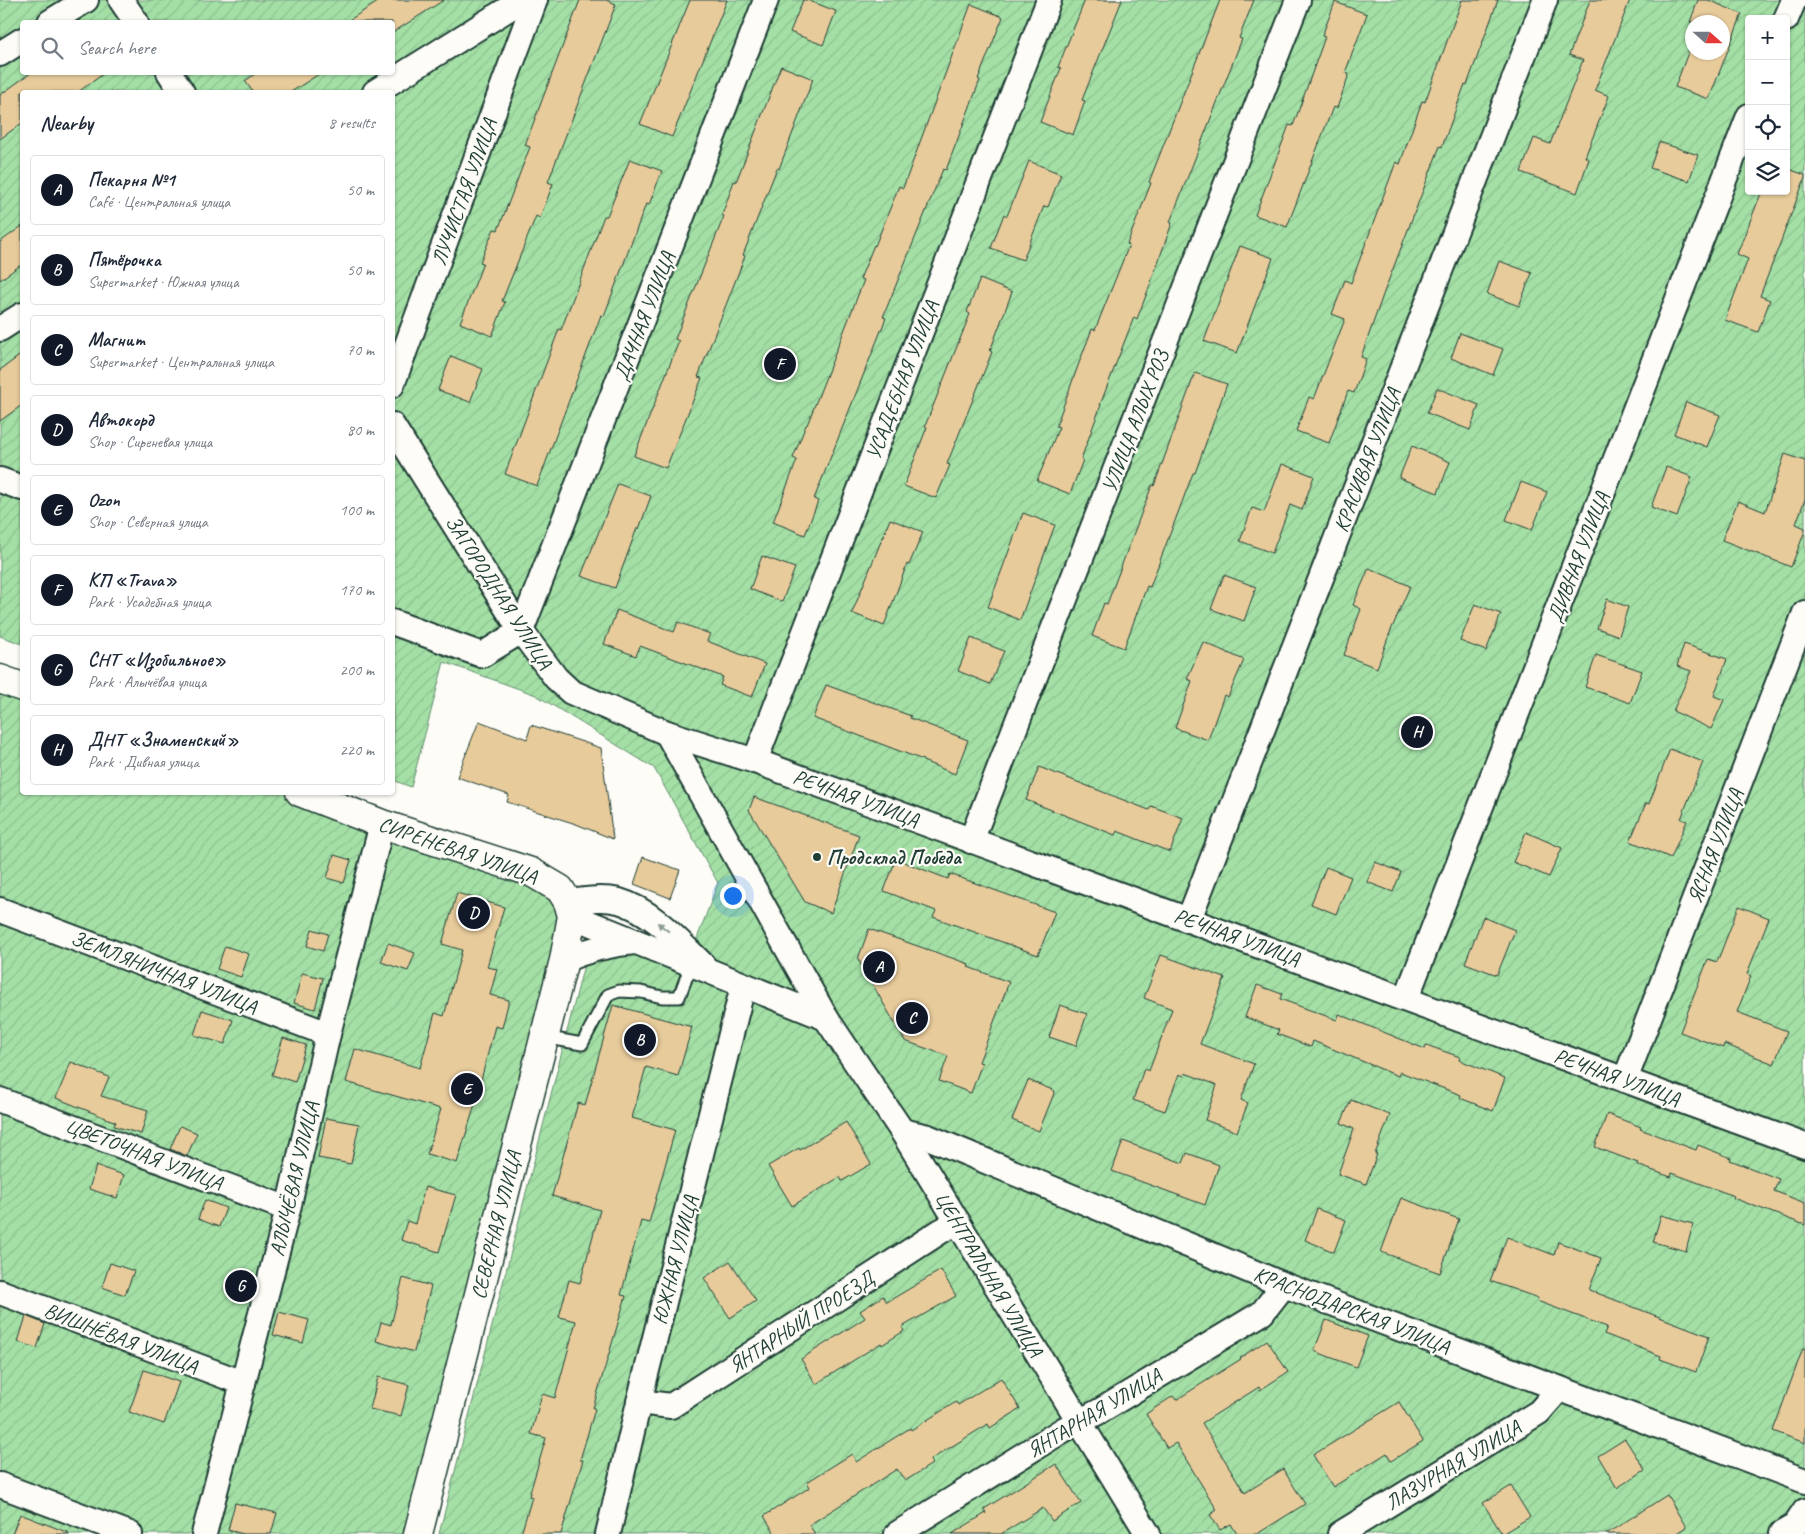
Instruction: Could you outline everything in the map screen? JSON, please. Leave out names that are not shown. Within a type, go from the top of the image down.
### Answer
[{"type":"street","points":[[53,20],[86,0]]},
{"type":"street","points":[[121,0],[135,20]]},
{"type":"street","points":[[378,90],[522,0]]},
{"type":"street","name":"ЛУЧИСТАЯ УЛИЦА","points":[[395,377],[535,0]]},
{"type":"street","name":"ДАЧНАЯ УЛИЦА","points":[[521,631],[766,0]]},
{"type":"street","name":"УСАДЕБНАЯ УЛИЦА","points":[[755,761],[1049,0]]},
{"type":"street","name":"УЛИЦА АЛЫХ РОЗ","points":[[971,841],[1298,0]]},
{"type":"street","name":"КРАСИВАЯ УЛИЦА","points":[[1189,920],[1545,0]]},
{"type":"street","points":[[1788,15],[1794,0]]},
{"type":"street","points":[[0,54],[20,41]]},
{"type":"street","points":[[171,75],[181,90]]},
{"type":"street","name":"ДИВНАЯ УЛИЦА","points":[[1406,999],[1745,126]]},
{"type":"street","points":[[0,329],[20,316]]},
{"type":"street","name":"ЗАГОРОДНАЯ УЛИЦА","points":[[395,430],[521,631],[556,678],[570,692],[666,733]]},
{"type":"street","points":[[0,480],[20,487]]},
{"type":"street","name":"ЯСНАЯ УЛИЦА","points":[[1625,1080],[1805,613]]},
{"type":"street","points":[[395,623],[482,655],[521,631]]},
{"type":"street","points":[[0,679],[20,686]]},
{"type":"street","name":"РЕЧНАЯ УЛИЦА","points":[[666,733],[755,761],[1805,1146]]},
{"type":"street","name":"ЦЕНТРАЛЬНАЯ УЛИЦА","points":[[666,733],[826,1018],[902,1131],[1148,1534]]},
{"type":"street","name":"СИРЕНЕВАЯ УЛИЦА","points":[[308,795],[382,824],[531,872],[560,890],[570,909]]},
{"type":"street","name":"АЛЫЧЁВАЯ УЛИЦА","points":[[204,1534],[288,1209],[328,1034],[382,824]]},
{"type":"street","points":[[570,909],[591,899],[618,901],[642,911],[667,930],[701,969]]},
{"type":"street","points":[[570,909],[636,942],[826,1018]]},
{"type":"street","name":"СЕВЕРНАЯ УЛИЦА","points":[[418,1534],[564,960],[570,909]]},
{"type":"street","name":"ЗЕМЛЯНИЧНАЯ УЛИЦА","points":[[0,910],[328,1034]]},
{"type":"street","points":[[564,960],[615,944],[636,942]]},
{"type":"street","name":"ЮЖНАЯ УЛИЦА","points":[[608,1534],[743,986]]},
{"type":"street","name":"ЦВЕТОЧНАЯ УЛИЦА","points":[[0,1100],[288,1209]]},
{"type":"street","name":"КРАСНОДАРСКАЯ УЛИЦА","points":[[902,1131],[928,1137],[1284,1285],[1805,1481]]},
{"type":"street","name":"ЯНТАРНЫЙ ПРОЕЗД","points":[[639,1402],[671,1406],[941,1231],[958,1222]]},
{"type":"street","name":"ЯНТАРНАЯ УЛИЦА","points":[[897,1534],[1063,1430],[1080,1422],[1262,1313],[1284,1285]]},
{"type":"street","name":"ВИШНЁВАЯ УЛИЦА","points":[[0,1292],[243,1383]]},
{"type":"street","name":"ЛАЗУРНАЯ УЛИЦА","points":[[1340,1534],[1539,1412],[1559,1389]]},
{"type":"street","points":[[0,1485],[130,1534]]},
{"type":"street","points":[[1782,1534],[1795,1526],[1805,1511]]},
{"type":"lane","points":[[544,1037],[582,1044],[608,995],[619,991],[641,992],[662,997],[679,997],[701,969]]},
{"type":"green space","points":[[0,0],[1805,0],[1805,1534],[439,1534],[596,918],[690,957],[718,883],[654,768],[536,695],[444,662],[411,787],[395,781],[395,90],[20,90],[20,643],[0,636]]},
{"type":"green space","points":[[0,679],[20,686],[20,795],[305,795],[382,824],[568,902],[418,1534],[0,1534]]},
{"type":"building","points":[[381,0],[444,0],[395,31],[395,20],[349,20]]},
{"type":"building","points":[[580,0],[606,0],[616,4],[548,182],[553,184],[540,218],[536,216],[502,301],[505,302],[492,336],[460,323],[483,263],[480,262],[494,229],[498,230],[530,147],[525,145]]},
{"type":"building","points":[[690,0],[727,0],[672,137],[640,124]]},
{"type":"building","points":[[803,0],[836,11],[823,45],[790,32]]},
{"type":"building","points":[[1085,0],[1122,0],[1082,100],[1085,101],[1073,135],[1040,122],[1061,68],[1058,67]]},
{"type":"building","points":[[1220,0],[1254,0],[1239,38],[1242,39],[1170,222],[1172,223],[1150,285],[1137,319],[1134,317],[1100,405],[1070,494],[1037,481],[1059,427],[1056,426],[1079,363],[1092,329],[1095,330],[1129,245],[1127,244],[1151,183],[1149,182]]},
{"type":"building","points":[[1462,0],[1498,0],[1467,85],[1465,84],[1442,147],[1440,146],[1383,295],[1361,357],[1366,359],[1354,393],[1348,391],[1329,443],[1296,431],[1309,397],[1314,399],[1345,319],[1332,314],[1345,280],[1351,283],[1396,162],[1400,164],[1422,101],[1425,102]]},
{"type":"building","points":[[1590,0],[1630,0],[1595,90],[1609,96],[1585,157],[1589,159],[1577,193],[1521,172],[1534,138],[1550,144],[1583,60],[1569,55]]},
{"type":"building","points":[[1698,0],[1708,0],[1742,14],[1730,45],[1730,15],[1693,15]]},
{"type":"building","points":[[1335,2],[1367,14],[1345,73],[1349,74],[1337,108],[1333,107],[1287,227],[1255,215],[1289,125],[1293,126],[1325,37],[1322,36]]},
{"type":"building","points":[[971,4],[1003,17],[978,79],[980,80],[946,170],[943,169],[883,317],[886,318],[814,499],[818,501],[805,535],[773,522],[797,460],[793,458],[864,280],[860,279],[899,186],[903,188]]},
{"type":"building","points":[[1685,60],[1724,60],[1709,99],[1675,87]]},
{"type":"building","points":[[781,66],[813,79],[779,169],[777,168],[743,255],[745,256],[698,377],[702,378],[666,468],[634,456],[679,341],[675,339],[724,216],[722,215],[734,181],[736,182]]},
{"type":"building","points":[[28,75],[102,75],[81,90],[20,90],[20,124],[0,139],[0,95]]},
{"type":"building","points":[[254,75],[317,75],[294,90],[252,90],[245,81]]},
{"type":"building","points":[[1659,142],[1698,155],[1689,181],[1650,168]]},
{"type":"building","points":[[630,159],[662,171],[649,205],[646,204],[604,316],[601,315],[537,486],[505,474],[559,329],[561,330],[604,216],[607,216]]},
{"type":"building","points":[[1029,161],[1061,174],[1048,207],[1044,206],[1023,260],[991,248],[1004,214],[1007,216]]},
{"type":"building","points":[[1790,169],[1805,175],[1760,296],[1770,300],[1758,332],[1725,320],[1748,259],[1737,254],[1760,195],[1790,195]]},
{"type":"building","points":[[20,227],[20,265],[0,280],[0,242]]},
{"type":"building","points":[[1240,246],[1273,258],[1237,353],[1204,341]]},
{"type":"building","points":[[1499,261],[1532,273],[1519,306],[1487,294]]},
{"type":"building","points":[[980,279],[1012,292],[990,351],[992,352],[947,464],[950,465],[936,498],[904,486],[927,427],[925,426],[970,314],[967,312]]},
{"type":"building","points":[[1460,333],[1503,349],[1493,375],[1451,358]]},
{"type":"building","points":[[20,355],[20,406],[0,421],[0,370]]},
{"type":"building","points":[[451,356],[483,369],[470,402],[438,390]]},
{"type":"building","points":[[1195,373],[1227,384],[1195,473],[1193,473],[1150,587],[1147,586],[1124,648],[1092,636],[1104,603],[1107,604],[1152,485],[1154,486]]},
{"type":"building","points":[[1437,388],[1479,405],[1470,430],[1427,413]]},
{"type":"building","points":[[1686,402],[1720,415],[1707,447],[1674,434]]},
{"type":"building","points":[[1412,446],[1450,462],[1438,493],[1399,478]]},
{"type":"building","points":[[1785,454],[1805,461],[1805,499],[1796,524],[1805,528],[1805,531],[1791,567],[1722,540],[1738,501],[1765,512]]},
{"type":"building","points":[[1282,464],[1314,476],[1302,510],[1290,505],[1272,553],[1240,541],[1252,508],[1264,512]]},
{"type":"building","points":[[1666,467],[1692,477],[1677,517],[1651,507]]},
{"type":"building","points":[[1521,482],[1547,492],[1532,530],[1506,520]]},
{"type":"building","points":[[618,484],[651,496],[615,588],[581,576]]},
{"type":"building","points":[[1023,513],[1055,525],[1020,620],[988,607]]},
{"type":"building","points":[[890,519],[923,532],[909,565],[907,564],[884,626],[852,613]]},
{"type":"building","points":[[762,556],[795,568],[782,602],[750,589]]},
{"type":"building","points":[[1369,568],[1410,586],[1377,668],[1344,655],[1361,609],[1353,605]]},
{"type":"building","points":[[1224,575],[1256,587],[1244,621],[1211,609]]},
{"type":"building","points":[[1607,599],[1628,607],[1619,636],[1597,628]]},
{"type":"building","points":[[1475,604],[1501,614],[1486,651],[1460,641]]},
{"type":"building","points":[[617,610],[674,632],[678,622],[710,634],[707,641],[765,664],[752,697],[720,685],[723,677],[640,646],[636,656],[604,644]]},
{"type":"building","points":[[971,638],[1004,651],[990,684],[958,671]]},
{"type":"building","points":[[1203,642],[1244,660],[1228,697],[1224,695],[1208,740],[1175,728],[1192,681],[1187,679]]},
{"type":"building","points":[[1684,644],[1727,659],[1714,696],[1724,700],[1711,729],[1673,711],[1691,671],[1677,666]]},
{"type":"building","points":[[1596,655],[1642,671],[1630,703],[1585,687]]},
{"type":"building","points":[[826,685],[911,716],[910,718],[968,740],[955,774],[813,718]]},
{"type":"building","points":[[479,721],[527,739],[531,725],[601,748],[613,839],[576,824],[507,802],[509,795],[457,777]]},
{"type":"building","points":[[1670,749],[1703,762],[1681,819],[1687,821],[1671,858],[1630,841],[1646,803],[1649,804]]},
{"type":"building","points":[[1039,767],[1149,810],[1151,806],[1183,818],[1170,852],[1117,831],[1115,835],[1026,800]]},
{"type":"building","points":[[754,797],[859,835],[831,913],[805,902],[749,810]]},
{"type":"building","points":[[1526,832],[1562,848],[1549,877],[1513,862]]},
{"type":"building","points":[[334,855],[351,860],[344,883],[327,878]]},
{"type":"building","points":[[643,857],[680,870],[670,898],[634,884]]},
{"type":"building","points":[[896,859],[948,879],[950,874],[1055,912],[1038,955],[933,917],[936,911],[884,891]]},
{"type":"building","points":[[1375,862],[1401,872],[1393,892],[1367,882]]},
{"type":"building","points":[[1326,867],[1351,877],[1336,914],[1311,904]]},
{"type":"building","points":[[457,893],[504,907],[487,967],[497,969],[490,995],[509,1000],[502,1028],[495,1026],[473,1111],[457,1163],[427,1154],[441,1109],[346,1082],[355,1049],[420,1068],[435,1013],[444,1016],[462,950],[442,944]]},
{"type":"building","points":[[1739,906],[1769,918],[1747,974],[1751,976],[1737,1012],[1787,1031],[1774,1064],[1724,1044],[1723,1048],[1680,1032],[1708,959],[1717,962]]},
{"type":"building","points":[[1483,917],[1515,930],[1497,975],[1465,963]]},
{"type":"building","points":[[312,929],[328,934],[323,951],[307,946]]},
{"type":"building","points":[[869,929],[969,964],[968,967],[1009,982],[979,1062],[982,1063],[971,1093],[939,1081],[948,1056],[905,1041],[858,959]]},
{"type":"building","points":[[388,943],[415,953],[408,971],[381,962]]},
{"type":"building","points":[[225,946],[249,954],[241,977],[217,969]]},
{"type":"building","points":[[1161,955],[1225,978],[1200,1044],[1254,1064],[1241,1100],[1248,1103],[1237,1132],[1205,1120],[1217,1085],[1185,1073],[1184,1076],[1179,1074],[1165,1111],[1133,1100],[1144,1069],[1149,1071],[1172,1009],[1144,998]]},
{"type":"building","points":[[302,973],[323,978],[315,1009],[294,1003]]},
{"type":"building","points":[[1257,985],[1282,994],[1280,999],[1337,1020],[1339,1014],[1425,1049],[1426,1045],[1460,1057],[1459,1060],[1505,1078],[1493,1111],[1460,1098],[1461,1095],[1400,1072],[1398,1076],[1313,1041],[1311,1047],[1277,1034],[1279,1030],[1245,1017]]},
{"type":"building","points":[[613,1005],[692,1027],[678,1076],[646,1067],[632,1118],[675,1130],[649,1223],[641,1221],[621,1295],[626,1296],[593,1408],[595,1409],[580,1460],[583,1460],[561,1534],[521,1534],[532,1497],[529,1496],[546,1438],[531,1434],[542,1394],[555,1398],[576,1321],[559,1317],[569,1280],[580,1283],[600,1210],[552,1196],[578,1103],[585,1105]]},
{"type":"building","points":[[1060,1005],[1087,1014],[1076,1046],[1049,1037]]},
{"type":"building","points":[[202,1010],[233,1020],[225,1044],[194,1035]]},
{"type":"building","points":[[283,1038],[306,1045],[295,1082],[272,1075]]},
{"type":"building","points":[[71,1062],[109,1077],[101,1096],[148,1110],[141,1134],[114,1126],[116,1122],[56,1098]]},
{"type":"building","points":[[1028,1080],[1055,1091],[1039,1131],[1012,1120]]},
{"type":"building","points":[[1351,1100],[1390,1115],[1366,1184],[1338,1174],[1354,1129],[1341,1123]]},
{"type":"building","points":[[1607,1114],[1641,1127],[1640,1129],[1696,1150],[1698,1145],[1779,1179],[1774,1191],[1805,1203],[1805,1225],[1733,1198],[1734,1196],[1672,1173],[1671,1177],[1595,1147]]},
{"type":"building","points":[[326,1118],[359,1124],[351,1164],[318,1158]]},
{"type":"building","points":[[846,1122],[871,1164],[842,1181],[840,1177],[792,1206],[768,1166],[799,1148],[800,1150]]},
{"type":"building","points":[[180,1126],[197,1133],[187,1156],[170,1149]]},
{"type":"building","points":[[1123,1141],[1183,1163],[1187,1153],[1219,1165],[1205,1205],[1112,1171]]},
{"type":"building","points":[[96,1166],[124,1175],[117,1198],[89,1189]]},
{"type":"building","points":[[425,1187],[456,1195],[439,1252],[401,1240],[407,1221],[415,1224]]},
{"type":"building","points":[[1401,1198],[1459,1219],[1440,1273],[1381,1252]]},
{"type":"building","points":[[205,1200],[226,1208],[219,1227],[198,1219]]},
{"type":"building","points":[[1317,1209],[1346,1220],[1334,1252],[1305,1240]]},
{"type":"building","points":[[1661,1215],[1693,1224],[1686,1251],[1653,1242]]},
{"type":"building","points":[[1507,1237],[1554,1255],[1558,1242],[1601,1258],[1589,1290],[1709,1336],[1696,1372],[1660,1359],[1661,1356],[1604,1334],[1607,1327],[1537,1301],[1538,1298],[1490,1281]]},
{"type":"building","points":[[730,1261],[756,1301],[730,1318],[704,1278]]},
{"type":"building","points":[[110,1263],[134,1271],[125,1295],[102,1287]]},
{"type":"building","points":[[941,1270],[956,1296],[902,1327],[904,1331],[882,1345],[881,1343],[816,1384],[801,1359],[865,1318],[860,1311],[883,1296],[887,1302]]},
{"type":"building","points":[[403,1278],[431,1286],[414,1352],[376,1341],[381,1322],[391,1325]]},
{"type":"building","points":[[279,1312],[309,1320],[303,1343],[273,1335]]},
{"type":"building","points":[[26,1316],[45,1324],[37,1348],[18,1342]]},
{"type":"building","points":[[1326,1320],[1368,1336],[1356,1367],[1314,1351]]},
{"type":"building","points":[[1267,1340],[1288,1372],[1260,1390],[1259,1387],[1202,1423],[1245,1493],[1283,1469],[1305,1504],[1257,1534],[1237,1534],[1231,1524],[1220,1530],[1210,1515],[1217,1510],[1176,1443],[1167,1448],[1146,1414],[1173,1396],[1176,1400],[1241,1359]]},
{"type":"building","points":[[1803,1348],[1805,1349],[1805,1443],[1773,1431]]},
{"type":"building","points":[[144,1370],[179,1382],[164,1424],[129,1412]]},
{"type":"building","points":[[378,1377],[409,1385],[401,1416],[370,1409]]},
{"type":"building","points":[[1001,1378],[1020,1409],[990,1428],[988,1424],[930,1460],[932,1464],[905,1481],[897,1469],[809,1525],[815,1534],[775,1534],[764,1516],[810,1487],[807,1482],[852,1454],[856,1462],[910,1428],[911,1430],[956,1402],[958,1405]]},
{"type":"building","points":[[1399,1402],[1423,1441],[1391,1461],[1387,1453],[1333,1487],[1313,1455]]},
{"type":"building","points":[[1625,1439],[1645,1470],[1617,1488],[1598,1456]]},
{"type":"building","points":[[1056,1464],[1081,1503],[1052,1521],[1043,1508],[1001,1534],[952,1534],[986,1513],[984,1509]]},
{"type":"building","points":[[1511,1486],[1530,1517],[1502,1534],[1483,1503]]},
{"type":"building","points":[[1667,1495],[1686,1527],[1675,1534],[1606,1534]]},
{"type":"building","points":[[235,1503],[277,1513],[271,1534],[243,1534],[228,1530]]},
{"type":"building","points":[[20,1514],[69,1533],[69,1534],[12,1534]]},
{"type":"place","name":"КП «Trava»","points":[[780,364]]},
{"type":"place","name":"ДНТ «Знаменский»","points":[[1417,732]]},
{"type":"place","name":"Продсклад Победа","points":[[817,857]]},
{"type":"place","name":"Автокорд","points":[[474,913]]},
{"type":"place","name":"Пекарня №1","points":[[879,967]]},
{"type":"place","name":"Магнит","points":[[912,1018]]},
{"type":"place","name":"Пятёрочка","points":[[640,1040]]},
{"type":"place","name":"Ozon","points":[[467,1089]]},
{"type":"place","name":"СНТ «Изобильное»","points":[[241,1286]]}]
